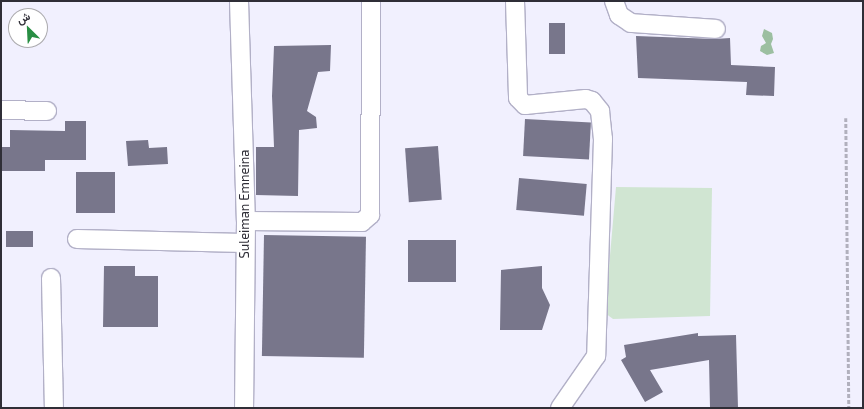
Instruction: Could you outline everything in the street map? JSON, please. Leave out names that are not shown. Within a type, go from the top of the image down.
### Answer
[{"type":"street","name":"Suleiman Emneina","points":[[240,1],[246,221],[244,242],[244,408]]},
{"type":"street","points":[[246,221],[362,222],[370,215],[371,1]]},
{"type":"street","points":[[515,1],[518,98],[525,105],[586,99],[592,101],[600,111],[604,139],[596,356],[560,408]]},
{"type":"street","points":[[614,1],[619,15],[631,23],[716,29]]},
{"type":"street","points":[[1,110],[47,111]]},
{"type":"street","points":[[76,239],[244,242]]},
{"type":"street","points":[[51,278],[54,408]]},
{"type":"path","points":[[846,118],[849,408]]},
{"type":"shaded area","points":[[764,29],[772,33],[773,39],[771,44],[774,53],[767,55],[760,51],[761,46],[766,43],[762,36]]},
{"type":"shaded area","points":[[616,187],[712,188],[710,316],[613,319],[605,313]]},
{"type":"building","points":[[549,23],[565,23],[565,54],[549,54]]},
{"type":"building","points":[[636,36],[715,39],[730,38],[731,65],[775,67],[774,96],[746,95],[747,82],[638,78]]},
{"type":"building","points":[[331,45],[330,71],[318,72],[307,111],[316,117],[317,128],[299,130],[298,196],[256,195],[256,147],[274,147],[272,96],[274,46]]},
{"type":"building","points":[[525,119],[591,122],[589,159],[523,156]]},
{"type":"building","points":[[65,121],[86,121],[86,160],[45,160],[45,171],[1,171],[1,147],[10,147],[10,130],[65,131]]},
{"type":"building","points":[[148,140],[149,148],[167,147],[168,164],[128,166],[126,141]]},
{"type":"building","points":[[438,146],[442,200],[409,202],[405,148]]},
{"type":"building","points":[[76,172],[115,172],[115,213],[76,213]]},
{"type":"building","points":[[519,178],[587,184],[584,216],[516,210]]},
{"type":"building","points":[[6,231],[33,231],[33,247],[6,247]]},
{"type":"building","points":[[264,235],[366,237],[364,358],[262,356]]},
{"type":"building","points":[[408,240],[456,240],[456,282],[408,282]]},
{"type":"building","points":[[104,266],[135,266],[135,276],[158,276],[158,327],[103,327]]},
{"type":"building","points":[[542,266],[542,288],[550,305],[542,330],[500,330],[501,270]]},
{"type":"building","points":[[698,333],[698,336],[736,335],[738,408],[710,408],[709,360],[650,370],[663,392],[645,402],[621,360],[626,357],[624,345]]}]
